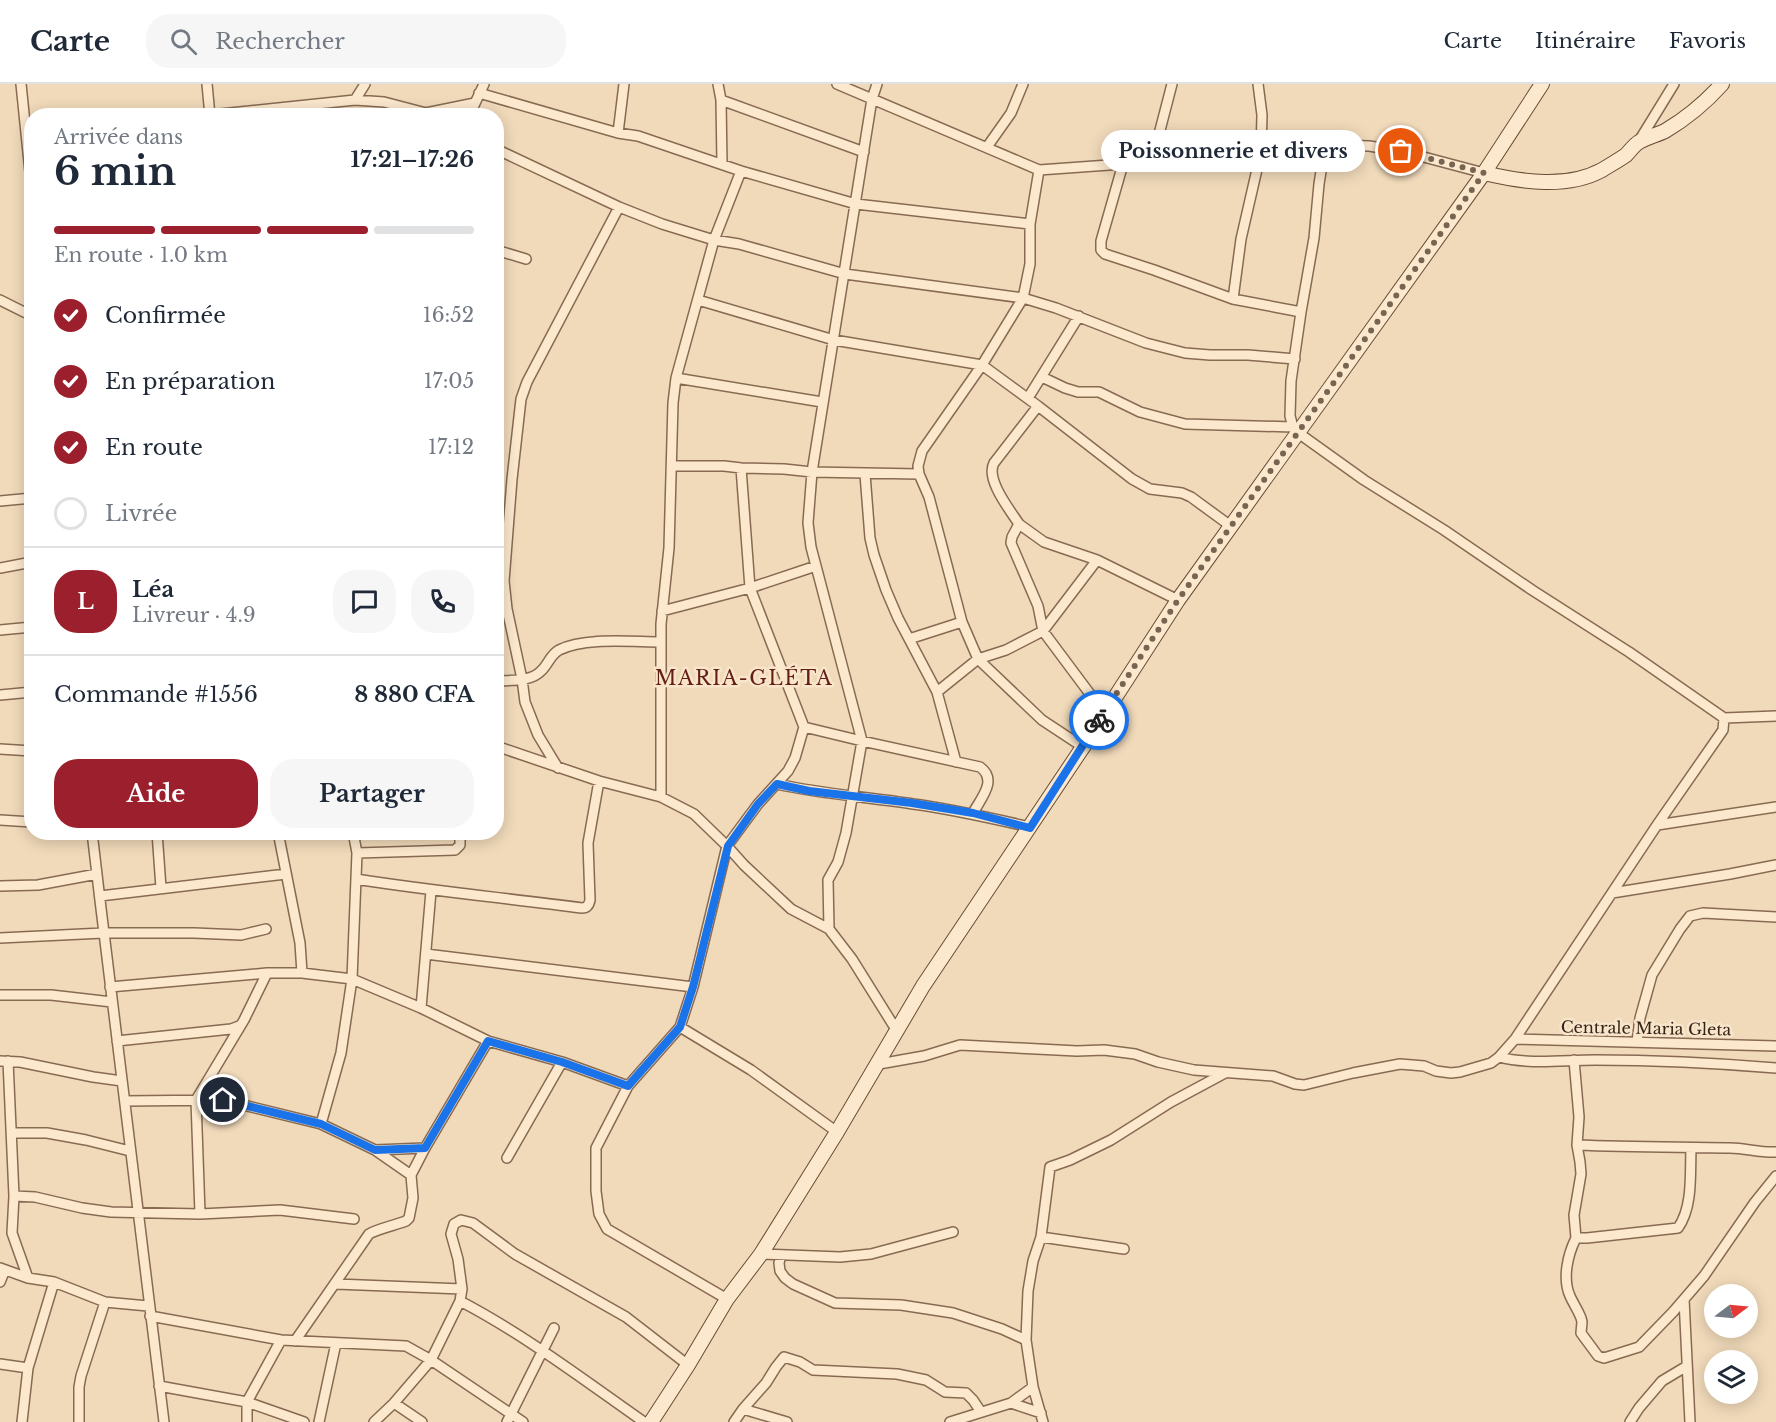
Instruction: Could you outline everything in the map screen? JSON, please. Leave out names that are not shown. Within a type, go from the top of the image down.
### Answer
[{"type":"street","points":[[21,84],[24,108]]},
{"type":"street","points":[[207,84],[207,108]]},
{"type":"street","points":[[356,100],[365,84]]},
{"type":"street","points":[[618,133],[624,84]]},
{"type":"street","points":[[718,84],[721,100],[722,164]]},
{"type":"street","points":[[837,84],[1039,170],[1123,164],[1151,165],[1341,145],[1401,151],[1519,181],[1575,179],[1600,171],[1624,156],[1638,142],[1674,84]]},
{"type":"street","points":[[829,929],[828,879],[838,862],[846,833],[862,741],[816,566],[808,523],[812,472],[822,402],[845,274],[872,99],[877,84]]},
{"type":"street","points":[[987,147],[1011,113],[1023,84]]},
{"type":"street","points":[[1151,165],[1172,84]]},
{"type":"street","points":[[1233,299],[1241,239],[1261,152],[1263,133],[1258,84]]},
{"type":"street","points":[[651,1422],[837,1132],[923,986],[1030,828],[1178,600],[1232,527],[1295,430],[1484,173],[1542,84]]},
{"type":"street","points":[[1638,142],[1662,132],[1685,118],[1704,103],[1722,84]]},
{"type":"street","points":[[473,108],[482,88],[618,133],[638,136],[741,171],[856,204],[1030,224]]},
{"type":"street","points":[[277,108],[356,100],[384,102],[406,108]]},
{"type":"street","points":[[721,100],[864,152]]},
{"type":"street","points":[[454,108],[475,103]]},
{"type":"street","points":[[1295,430],[1289,405],[1325,146]]},
{"type":"street","points":[[504,152],[619,207],[662,224],[714,240],[739,244],[845,274],[1023,298],[1079,316],[1146,343],[1185,353],[1294,358]]},
{"type":"street","points":[[1123,164],[1101,241],[1101,250],[1110,256],[1233,299],[1301,312]]},
{"type":"street","points":[[1039,170],[1030,224],[1030,264],[1023,298],[982,365],[922,451],[918,466],[929,497],[962,622],[978,659],[1042,720],[1083,747]]},
{"type":"street","points":[[662,797],[662,610],[669,548],[673,403],[676,378],[714,240],[741,171]]},
{"type":"street","points":[[558,768],[538,735],[525,702],[507,609],[504,581],[512,479],[521,399],[527,382],[619,207]]},
{"type":"street","points":[[504,252],[526,259]]},
{"type":"street","points":[[0,300],[24,312]]},
{"type":"street","points":[[698,300],[834,340],[982,365],[1142,485],[1150,489],[1182,493],[1191,497],[1232,527]]},
{"type":"street","points":[[1028,398],[1079,316]]},
{"type":"street","points":[[1042,377],[1078,392],[1099,392],[1140,412],[1185,424],[1295,430],[1364,480],[1629,652],[1724,718],[1776,716]]},
{"type":"street","points":[[676,378],[822,402]]},
{"type":"street","points":[[1038,406],[991,468],[994,484],[1019,524],[1044,542],[1097,560],[1178,600]]},
{"type":"street","points":[[672,466],[920,474]]},
{"type":"street","points":[[728,1299],[606,1229],[599,1214],[596,1191],[596,1148],[628,1086],[680,1027],[693,987],[728,846],[758,804],[788,771],[795,758],[804,726],[750,588],[741,468]]},
{"type":"street","points":[[865,474],[870,538],[874,555],[893,607],[937,692],[956,762]]},
{"type":"street","points":[[0,501],[24,499]]},
{"type":"street","points":[[1019,524],[1011,543],[1038,606],[1043,631],[1105,711]]},
{"type":"street","points":[[937,692],[978,659],[1006,650],[1043,631],[1097,560]]},
{"type":"street","points":[[0,567],[24,562]]},
{"type":"street","points":[[662,610],[750,588],[816,566]]},
{"type":"street","points":[[909,639],[962,622]]},
{"type":"street","points":[[0,630],[24,628]]},
{"type":"street","points":[[504,680],[522,679],[541,672],[553,654],[568,647],[594,642],[661,642]]},
{"type":"street","points":[[0,695],[24,693]]},
{"type":"street","points":[[879,1064],[924,1056],[960,1045],[1104,1050],[1135,1054],[1185,1069],[1273,1076],[1304,1085],[1353,1072],[1400,1064],[1424,1066],[1436,1071],[1452,1073],[1491,1063],[1515,1039],[1723,730],[1724,718]]},
{"type":"street","points":[[804,726],[980,767],[989,780],[987,789],[973,813]]},
{"type":"street","points":[[0,748],[24,750]]},
{"type":"street","points":[[504,750],[599,781],[662,797],[694,814],[791,909],[829,929],[852,960],[897,1031]]},
{"type":"street","points":[[356,879],[431,891],[587,907],[590,900],[588,843],[599,781]]},
{"type":"street","points":[[777,784],[853,798],[912,803],[973,813],[1030,828]]},
{"type":"street","points":[[1657,825],[1776,807]]},
{"type":"street","points":[[0,820],[24,822]]},
{"type":"street","points":[[93,840],[164,1422]]},
{"type":"street","points":[[158,840],[161,888]]},
{"type":"street","points":[[280,840],[300,943],[302,973]]},
{"type":"street","points":[[321,1124],[341,1053],[352,979],[357,853],[355,840]]},
{"type":"street","points":[[357,853],[456,850],[460,845],[460,840]]},
{"type":"street","points":[[1612,893],[1776,865]]},
{"type":"street","points":[[0,886],[38,885],[97,874]]},
{"type":"street","points":[[99,896],[286,874]]},
{"type":"street","points":[[421,1008],[431,891]]},
{"type":"street","points":[[1637,1042],[1640,1018],[1652,975],[1690,916],[1703,913],[1776,917]]},
{"type":"street","points":[[0,938],[103,933],[241,935],[266,929]]},
{"type":"street","points":[[426,954],[693,987]]},
{"type":"street","points":[[200,1214],[196,1100],[267,973]]},
{"type":"street","points":[[110,987],[267,973],[302,973],[352,979],[421,1008],[488,1041],[562,1062],[628,1086]]},
{"type":"street","points":[[0,995],[51,994],[112,1002]]},
{"type":"street","points":[[117,1041],[231,1029],[239,1026]]},
{"type":"street","points":[[680,1027],[751,1070],[837,1132]]},
{"type":"street","name":"Centrale Maria Gleta","points":[[1515,1039],[1776,1046]]},
{"type":"street","points":[[295,1341],[369,1234],[409,1218],[413,1198],[411,1175],[488,1041]]},
{"type":"street","points":[[1499,1057],[1519,1062],[1574,1060],[1695,1062],[1776,1068]]},
{"type":"street","points":[[1574,1060],[1579,1117],[1577,1145],[1581,1174],[1574,1215],[1576,1238],[1570,1250],[1566,1279],[1567,1289],[1582,1322],[1581,1333],[1601,1358],[1638,1347],[1704,1276],[1755,1202],[1776,1176]]},
{"type":"street","points":[[28,1278],[12,1233],[14,1196],[4,1061],[122,1081]]},
{"type":"street","points":[[507,1158],[562,1062]]},
{"type":"street","points":[[1042,1418],[1033,1387],[1026,1340],[1028,1291],[1033,1261],[1041,1237],[1050,1167],[1111,1140],[1170,1102],[1225,1073]]},
{"type":"street","points":[[125,1101],[223,1100],[321,1124],[375,1150],[411,1175]]},
{"type":"street","points":[[11,1133],[47,1133],[130,1151]]},
{"type":"street","points":[[1577,1145],[1691,1149],[1733,1148],[1776,1152]]},
{"type":"street","points":[[375,1150],[425,1148]]},
{"type":"street","points":[[1576,1238],[1678,1228],[1684,1220],[1688,1204],[1691,1149]]},
{"type":"street","points":[[14,1196],[35,1197],[82,1208],[137,1214],[280,1210],[354,1219]]},
{"type":"street","points":[[374,1422],[394,1404],[431,1360],[460,1301],[462,1289],[458,1259],[451,1234],[454,1224],[461,1220],[474,1223],[515,1254],[626,1317],[688,1365]]},
{"type":"street","points":[[760,1254],[840,1257],[870,1254],[953,1232]]},
{"type":"street","points":[[1041,1237],[1124,1249]]},
{"type":"street","points":[[781,1255],[780,1271],[785,1278],[836,1304],[901,1305],[953,1313],[1002,1329],[1026,1340]]},
{"type":"street","points":[[0,1282],[3,1269],[28,1278],[54,1282],[105,1302],[281,1340],[406,1346],[431,1360],[509,1418],[523,1422]]},
{"type":"street","points":[[22,1422],[28,1368],[54,1282]]},
{"type":"street","points":[[336,1284],[462,1289]]},
{"type":"street","points":[[1684,1299],[1690,1422]]},
{"type":"street","points":[[460,1301],[487,1315],[645,1422]]},
{"type":"street","points":[[79,1422],[81,1376],[105,1302]]},
{"type":"street","points":[[509,1418],[555,1328]]},
{"type":"street","points":[[247,1422],[247,1402],[281,1340]]},
{"type":"street","points":[[319,1422],[336,1343]]},
{"type":"street","points":[[734,1422],[784,1357],[800,1362],[813,1370],[897,1374],[926,1380],[945,1392],[966,1393],[981,1412]]},
{"type":"street","points":[[0,1364],[28,1368]]},
{"type":"street","points":[[1630,1422],[1662,1381],[1687,1366]]},
{"type":"street","points":[[159,1386],[247,1402],[304,1422]]},
{"type":"street","points":[[950,1422],[1011,1403],[1033,1387]]},
{"type":"street","points":[[1011,1403],[1042,1418]]},
{"type":"street","points":[[394,1404],[422,1422]]},
{"type":"street","points":[[743,1409],[787,1422]]},
{"type":"way so far","points":[[1099,720],[1178,600],[1484,173],[1401,151]]},
{"type":"place","name":"Poissonnerie et divers","points":[[1401,151]]},
{"type":"district","name":"MARIA-GLÉTA","points":[[744,678]]},
{"type":"route","points":[[223,1100],[321,1124],[375,1150],[425,1148],[488,1041],[562,1062],[628,1086],[680,1027],[687,1010],[728,846],[758,804],[777,784],[853,798],[912,803],[973,813],[1030,828],[1099,720]]}]
